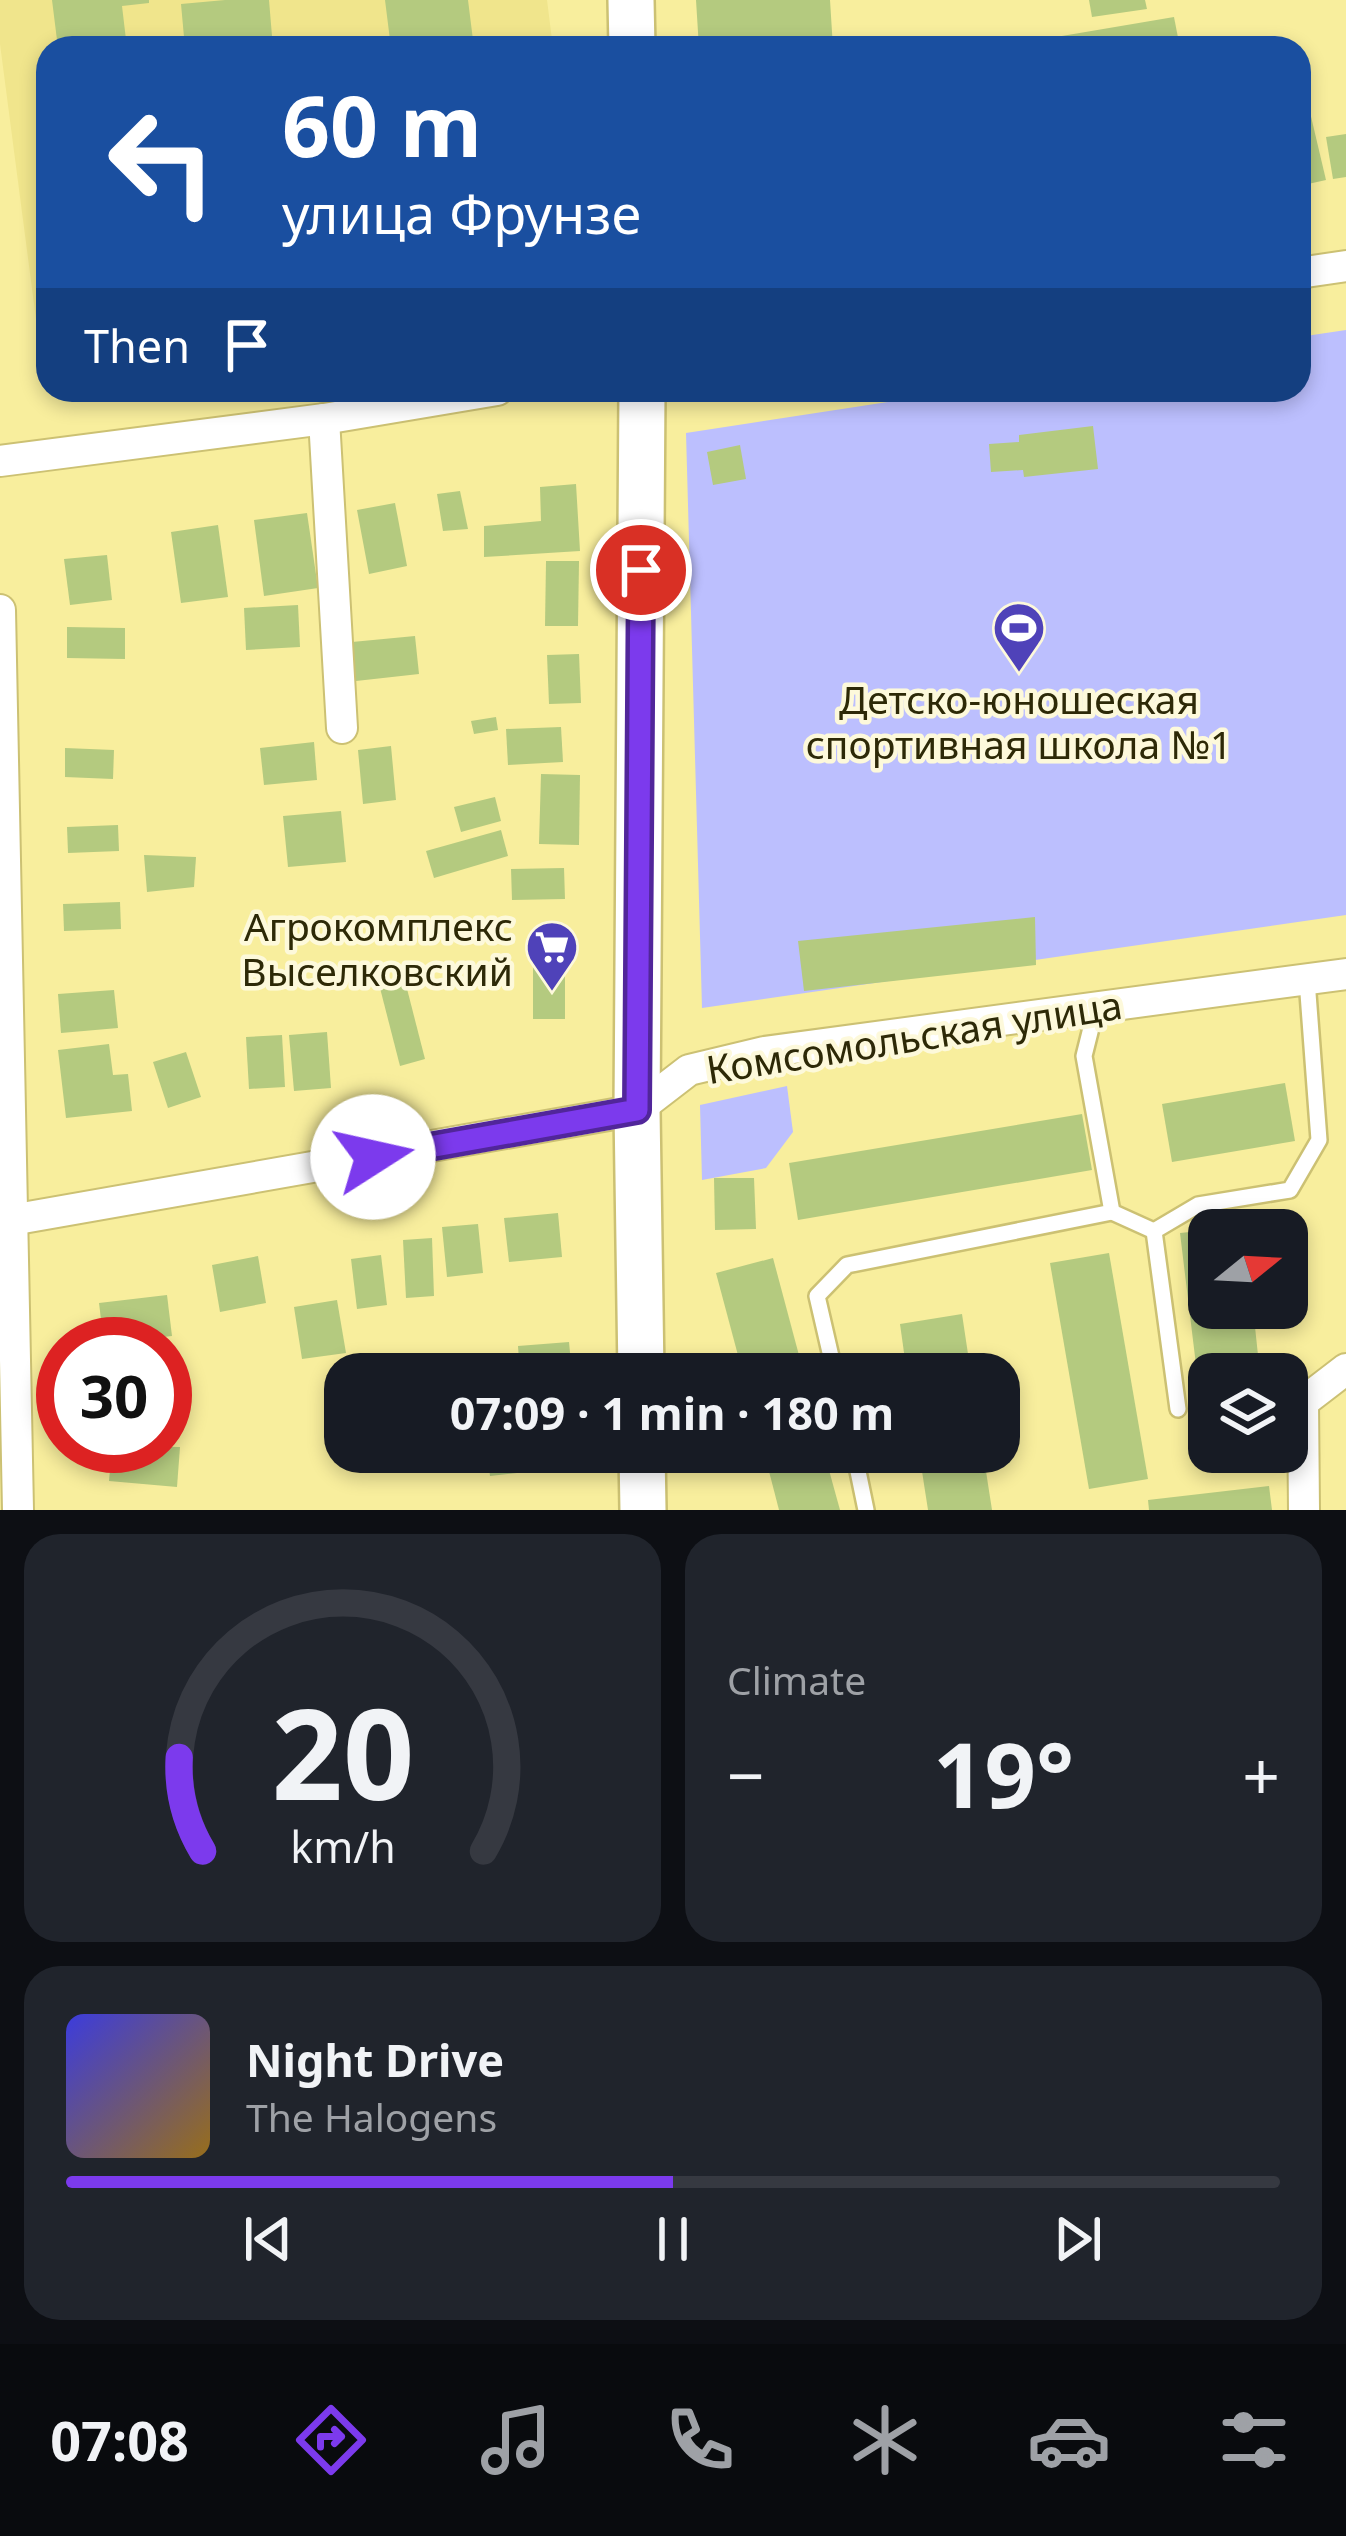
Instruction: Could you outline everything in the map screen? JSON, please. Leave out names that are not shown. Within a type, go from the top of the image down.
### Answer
[{"type":"main road","points":[[631,0],[632,36]]},
{"type":"main road","points":[[641,1353],[637,1110],[642,402]]},
{"type":"main road","points":[[642,1473],[643,1510]]},
{"type":"street","points":[[1311,271],[1346,266]]},
{"type":"street","points":[[0,461],[425,402]]},
{"type":"street","points":[[324,419],[342,728]]},
{"type":"street","points":[[0,610],[6,1221],[17,1510]]},
{"type":"street","name":"Комсомольская улица","points":[[6,1221],[637,1110],[689,1070],[726,1061],[1346,974]]},
{"type":"street","points":[[1304,1510],[1303,1402],[1346,1369]]},
{"type":"lane","points":[[1154,1231],[1198,1205],[1290,1190],[1319,1140],[1307,980]]},
{"type":"lane","points":[[1096,1008],[1084,1056],[1112,1212]]},
{"type":"lane","points":[[831,1353],[817,1296],[847,1265],[1112,1212],[1154,1231]]},
{"type":"lane","points":[[1154,1231],[1178,1409]]},
{"type":"lane","points":[[858,1473],[866,1510]]},
{"type":"shaded area","points":[[0,0],[547,0],[552,36],[36,36],[36,319],[0,44]]},
{"type":"shaded area","name":"Детско-юношеская спортивная школа №1","points":[[1346,330],[1346,915],[702,1008],[686,433],[888,402],[1311,402],[1311,335]]},
{"type":"shaded area","points":[[787,1086],[793,1132],[766,1168],[702,1180],[700,1105]]},
{"type":"building","points":[[52,0],[149,0],[122,6],[126,36],[56,36]]},
{"type":"building","points":[[269,0],[272,36],[184,36],[181,4]]},
{"type":"building","points":[[385,0],[468,0],[472,36],[390,36]]},
{"type":"building","points":[[696,0],[830,0],[832,36],[698,36]]},
{"type":"building","points":[[1089,0],[1145,0],[1147,9],[1092,17]]},
{"type":"building","points":[[1174,17],[1178,36],[1062,36]]},
{"type":"building","points":[[1311,116],[1326,180],[1311,183]]},
{"type":"building","points":[[1346,134],[1346,177],[1333,179],[1326,137]]},
{"type":"building","points":[[1093,426],[1098,469],[1024,477],[1023,470],[991,472],[989,444],[1019,442],[1019,435]]},
{"type":"building","points":[[740,445],[746,479],[713,485],[707,452]]},
{"type":"building","points":[[576,484],[580,551],[484,557],[484,526],[541,521],[540,487]]},
{"type":"building","points":[[460,491],[468,529],[443,531],[437,494]]},
{"type":"building","points":[[395,503],[407,566],[369,574],[357,510]]},
{"type":"building","points":[[307,513],[318,588],[264,596],[254,520]]},
{"type":"building","points":[[218,525],[228,597],[181,603],[171,532]]},
{"type":"building","points":[[107,555],[112,600],[70,605],[64,559]]},
{"type":"building","points":[[546,561],[579,561],[578,626],[545,626]]},
{"type":"building","points":[[298,605],[300,647],[246,650],[244,608]]},
{"type":"building","points":[[67,627],[125,628],[125,659],[67,658]]},
{"type":"building","points":[[415,636],[419,674],[356,681],[352,642]]},
{"type":"building","points":[[579,654],[581,703],[549,704],[547,655]]},
{"type":"building","points":[[496,717],[498,730],[474,734],[471,721]]},
{"type":"building","points":[[561,727],[563,762],[508,765],[506,729]]},
{"type":"building","points":[[314,742],[317,780],[264,785],[260,748]]},
{"type":"building","points":[[391,746],[396,800],[363,804],[358,750]]},
{"type":"building","points":[[65,748],[114,750],[113,779],[65,777]]},
{"type":"building","points":[[541,774],[580,775],[579,845],[539,844]]},
{"type":"building","points":[[495,797],[501,821],[461,832],[454,807]]},
{"type":"building","points":[[341,811],[346,862],[288,867],[283,816]]},
{"type":"building","points":[[118,825],[119,851],[68,853],[67,827]]},
{"type":"building","points":[[501,830],[508,856],[434,878],[426,851]]},
{"type":"building","points":[[144,855],[196,857],[194,887],[147,892]]},
{"type":"building","points":[[564,868],[565,899],[512,900],[511,869]]},
{"type":"building","points":[[120,902],[121,929],[64,931],[63,904]]},
{"type":"building","points":[[1035,917],[1036,965],[804,991],[798,941]]},
{"type":"building","points":[[533,935],[565,935],[565,1019],[533,1019]]},
{"type":"building","points":[[405,981],[425,1059],[400,1066],[380,988]]},
{"type":"building","points":[[114,990],[118,1028],[61,1033],[58,994]]},
{"type":"building","points":[[327,1032],[331,1088],[294,1091],[289,1035]]},
{"type":"building","points":[[282,1035],[285,1087],[249,1089],[246,1037]]},
{"type":"building","points":[[109,1044],[113,1075],[128,1074],[132,1111],[66,1118],[58,1050]]},
{"type":"building","points":[[186,1052],[201,1097],[168,1108],[153,1062]]},
{"type":"building","points":[[1285,1083],[1295,1141],[1172,1162],[1162,1104]]},
{"type":"building","points":[[1082,1114],[1092,1170],[798,1220],[789,1163]]},
{"type":"building","points":[[714,1178],[754,1178],[756,1229],[715,1230]]},
{"type":"building","points":[[558,1213],[562,1257],[509,1262],[504,1218]]},
{"type":"building","points":[[478,1224],[483,1273],[447,1277],[442,1227]]},
{"type":"building","points":[[1188,1232],[1188,1299],[1180,1233]]},
{"type":"building","points":[[432,1238],[434,1296],[406,1298],[403,1240]]},
{"type":"building","points":[[1109,1253],[1148,1479],[1089,1489],[1050,1263]]},
{"type":"building","points":[[381,1255],[387,1305],[357,1309],[351,1259]]},
{"type":"building","points":[[258,1256],[266,1303],[220,1312],[212,1265]]},
{"type":"building","points":[[773,1258],[798,1353],[737,1353],[716,1273]]},
{"type":"building","points":[[167,1295],[170,1317],[101,1317],[99,1303]]},
{"type":"building","points":[[337,1300],[346,1353],[302,1359],[294,1307]]},
{"type":"building","points":[[962,1314],[968,1353],[904,1353],[900,1324]]},
{"type":"building","points":[[1192,1329],[1255,1329],[1258,1353],[1195,1353]]},
{"type":"building","points":[[569,1342],[570,1353],[518,1353],[518,1346]]},
{"type":"building","points":[[110,1473],[178,1473],[177,1487],[109,1481]]},
{"type":"building","points":[[769,1473],[830,1473],[840,1510],[779,1510]]},
{"type":"building","points":[[922,1473],[986,1473],[992,1510],[928,1510]]},
{"type":"building","points":[[1269,1486],[1272,1510],[1149,1510],[1148,1500]]},
{"type":"place","name":"Детско-юношеская спортивная школа №1","points":[[1019,674]]},
{"type":"place","name":"Агрокомплекс Выселковский","points":[[552,993]]},
{"type":"route","points":[[373,1157],[637,1110],[641,570]]}]
